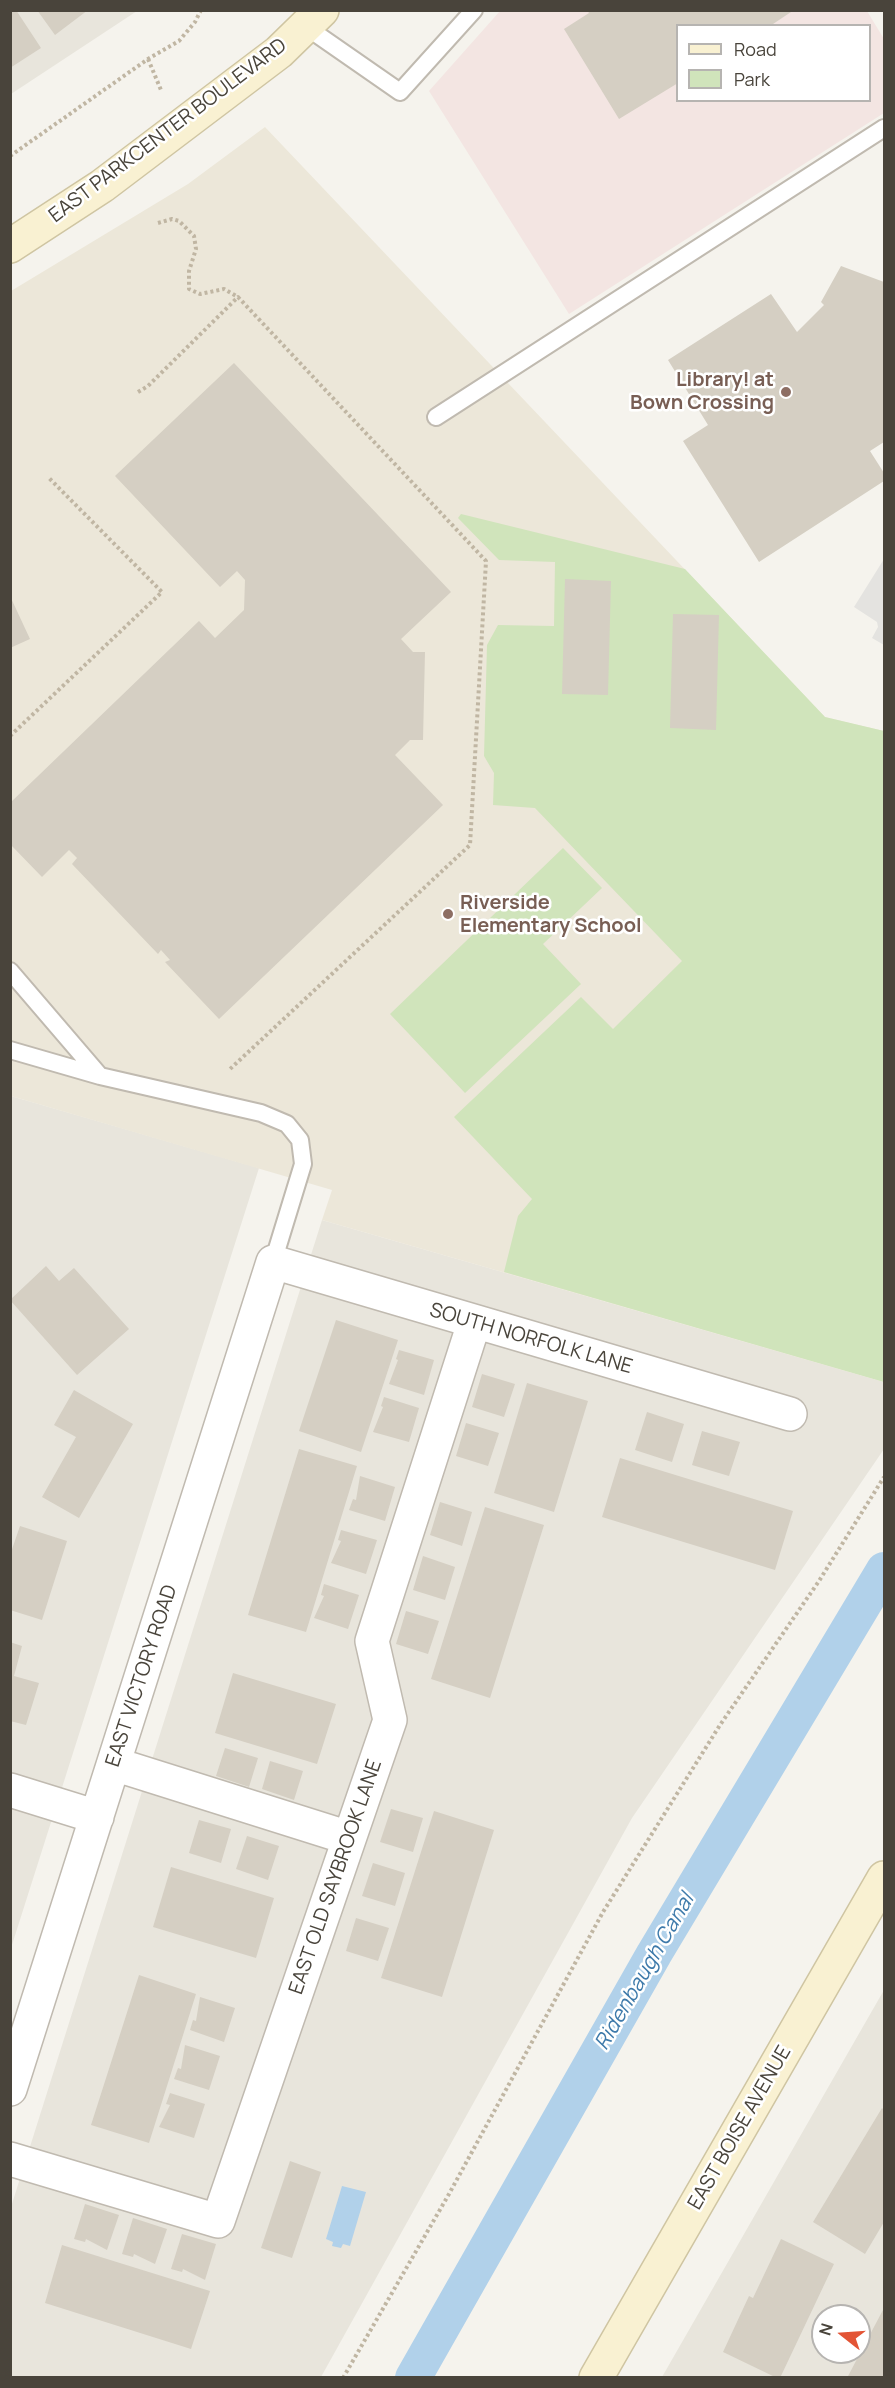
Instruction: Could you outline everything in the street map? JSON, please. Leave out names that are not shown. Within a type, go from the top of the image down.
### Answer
[{"type":"street","name":"EAST PARKCENTER BOULEVARD","points":[[10,246],[102,186],[279,52],[313,18]]},
{"type":"street","name":"SOUTH NORFOLK LANE","points":[[273,1262],[474,1323],[790,1414]]},
{"type":"street","name":"EAST VICTORY ROAD","points":[[10,2089],[273,1262]]},
{"type":"street","name":"EAST OLD SAYBROOK LANE","points":[[10,2159],[218,2221],[390,1720],[372,1641],[474,1323]]},
{"type":"street","points":[[114,1764],[350,1838]]},
{"type":"street","points":[[10,1790],[97,1817]]},
{"type":"street","name":"EAST BOISE AVENUE","points":[[597,2378],[885,1878]]},
{"type":"lane","points":[[313,18],[399,92],[474,10]]},
{"type":"lane","points":[[436,417],[885,128]]},
{"type":"lane","points":[[10,971],[100,1076]]},
{"type":"lane","points":[[10,1050],[100,1076],[261,1113],[287,1124],[300,1140],[303,1164],[273,1262]]},
{"type":"path","points":[[10,156],[148,59],[178,41],[195,22],[201,10]]},
{"type":"path","points":[[148,59],[161,90]]},
{"type":"path","points":[[158,223],[172,219],[179,221],[194,236],[196,249],[189,271],[189,289],[200,294],[224,289],[238,297],[486,561],[470,845],[228,1070]]},
{"type":"path","points":[[138,392],[148,386],[238,297]]},
{"type":"path","points":[[10,736],[162,592],[48,477]]},
{"type":"path","points":[[343,2378],[449,2194],[603,1912],[720,1725],[819,1581],[885,1477]]},
{"type":"shaded area","points":[[11,11],[137,11],[11,94]]},
{"type":"shaded area","points":[[500,11],[867,11],[884,39],[884,113],[569,314],[429,91]]},
{"type":"shaded area","name":"Riverside Elementary School","points":[[265,127],[825,717],[884,731],[884,1382],[322,1220],[332,1190],[11,1096],[11,291],[188,184]]},
{"type":"shaded area","points":[[884,559],[884,645],[872,638],[878,627],[877,622],[854,607]]},
{"type":"shaded area","points":[[11,1096],[259,1168],[11,1948]]},
{"type":"shaded area","points":[[322,1220],[884,1382],[884,1449],[632,1818],[321,2377],[11,2378],[11,2207]]},
{"type":"shaded area","points":[[884,1990],[884,2377],[662,2377]]},
{"type":"green space","points":[[461,514],[685,569],[825,717],[884,731],[884,1382],[504,1272],[518,1216],[532,1199],[454,1117],[581,997],[613,1029],[682,961],[535,808],[493,805],[494,773],[484,756],[487,645],[498,625],[554,626],[555,562],[499,560],[458,518]]},
{"type":"green space","points":[[563,848],[602,888],[543,944],[581,984],[465,1093],[390,1014]]},
{"type":"water","points":[[342,2186],[366,2192],[350,2246],[343,2244],[341,2248],[332,2246],[333,2242],[326,2239]]},
{"type":"building","points":[[10,10],[16,10],[41,48],[10,68]]},
{"type":"building","points":[[37,10],[88,10],[55,35]]},
{"type":"building","points":[[587,10],[794,10],[773,24],[676,24],[676,84],[619,119],[564,29],[589,13]]},
{"type":"building","name":"Library! at Bown Crossing","points":[[841,266],[884,282],[884,442],[870,451],[884,473],[884,481],[759,562],[683,441],[708,425],[668,360],[771,294],[797,332],[824,305],[821,302]]},
{"type":"building","points":[[234,363],[451,592],[401,639],[413,652],[425,652],[423,740],[410,740],[395,755],[443,805],[219,1019],[165,962],[170,960],[161,950],[158,954],[72,864],[77,858],[69,850],[42,877],[10,844],[10,803],[199,621],[215,638],[244,610],[245,580],[237,571],[220,587],[115,476]]},
{"type":"building","points":[[565,579],[611,581],[608,695],[562,694]]},
{"type":"building","points":[[10,596],[30,639],[10,648]]},
{"type":"building","points":[[673,614],[719,615],[716,730],[670,728]]},
{"type":"building","points":[[46,1266],[59,1281],[74,1268],[129,1329],[77,1375],[10,1300]]},
{"type":"building","points":[[336,1320],[398,1340],[361,1452],[299,1431]]},
{"type":"building","points":[[399,1350],[434,1360],[424,1395],[389,1384],[398,1360],[396,1359]]},
{"type":"building","points":[[482,1374],[515,1384],[504,1417],[472,1407]]},
{"type":"building","points":[[527,1383],[588,1401],[554,1512],[494,1493]]},
{"type":"building","points":[[74,1390],[133,1424],[79,1518],[42,1497],[76,1437],[54,1425]]},
{"type":"building","points":[[384,1397],[419,1408],[409,1442],[373,1432],[383,1407],[381,1406]]},
{"type":"building","points":[[647,1412],[684,1424],[672,1462],[635,1450]]},
{"type":"building","points":[[466,1423],[499,1433],[488,1466],[456,1456]]},
{"type":"building","points":[[702,1431],[740,1442],[729,1476],[692,1465]]},
{"type":"building","points":[[299,1449],[357,1466],[306,1632],[248,1615]]},
{"type":"building","points":[[620,1458],[793,1511],[775,1570],[602,1517]]},
{"type":"building","points":[[360,1476],[395,1487],[385,1521],[349,1510],[353,1499],[356,1500]]},
{"type":"building","points":[[440,1502],[472,1512],[462,1546],[430,1535]]},
{"type":"building","points":[[485,1507],[544,1525],[490,1698],[431,1679]]},
{"type":"building","points":[[20,1526],[67,1541],[42,1620],[10,1610],[10,1555]]},
{"type":"building","points":[[341,1530],[377,1540],[366,1574],[331,1563],[341,1541],[338,1540]]},
{"type":"building","points":[[423,1556],[455,1567],[445,1600],[413,1590]]},
{"type":"building","points":[[324,1584],[359,1595],[348,1629],[314,1618],[324,1596],[321,1595]]},
{"type":"building","points":[[406,1611],[439,1621],[428,1654],[396,1644]]},
{"type":"building","points":[[10,1642],[22,1646],[14,1676],[39,1683],[26,1725],[10,1721]]},
{"type":"building","points":[[233,1673],[336,1704],[317,1764],[215,1733]]},
{"type":"building","points":[[225,1748],[258,1758],[249,1787],[216,1776]]},
{"type":"building","points":[[270,1761],[303,1771],[294,1800],[262,1789]]},
{"type":"building","points":[[391,1809],[423,1818],[413,1852],[380,1842]]},
{"type":"building","points":[[434,1811],[494,1830],[442,1997],[381,1978]]},
{"type":"building","points":[[199,1820],[231,1829],[221,1863],[189,1853]]},
{"type":"building","points":[[247,1836],[279,1846],[268,1880],[236,1869]]},
{"type":"building","points":[[373,1863],[405,1873],[395,1906],[362,1896]]},
{"type":"building","points":[[171,1867],[274,1898],[256,1958],[153,1927]]},
{"type":"building","points":[[356,1918],[389,1928],[378,1961],[346,1951]]},
{"type":"building","points":[[139,1975],[196,1994],[149,2143],[91,2125]]},
{"type":"building","points":[[200,1997],[235,2008],[224,2042],[190,2030],[193,2020],[196,2021]]},
{"type":"building","points":[[185,2045],[220,2056],[209,2090],[174,2079],[178,2068],[181,2069]]},
{"type":"building","points":[[170,2093],[205,2104],[194,2138],[159,2127],[170,2105],[166,2104]]},
{"type":"building","points":[[882,2108],[884,2110],[884,2222],[865,2254],[813,2222]]},
{"type":"building","points":[[290,2161],[321,2172],[292,2258],[261,2248]]},
{"type":"building","points":[[85,2204],[119,2215],[107,2250],[86,2239],[85,2242],[74,2239]]},
{"type":"building","points":[[133,2218],[167,2229],[155,2264],[134,2254],[133,2257],[122,2254]]},
{"type":"building","points":[[182,2234],[216,2244],[205,2280],[183,2269],[182,2272],[171,2269]]},
{"type":"building","points":[[781,2239],[834,2264],[815,2304],[811,2304],[811,2313],[780,2378],[723,2352],[749,2296],[753,2298]]},
{"type":"building","points":[[62,2245],[210,2291],[191,2349],[45,2303]]},
{"type":"building","points":[[884,2308],[884,2378],[847,2378],[854,2364],[871,2364],[871,2333]]},
{"type":"waterway","name":"Ridenbaugh Canal","points":[[413,2378],[654,1954],[884,1570]]},
{"type":"place","name":"Library! at Bown Crossing","points":[[786,392]]},
{"type":"place","name":"Riverside Elementary School","points":[[448,914]]}]
